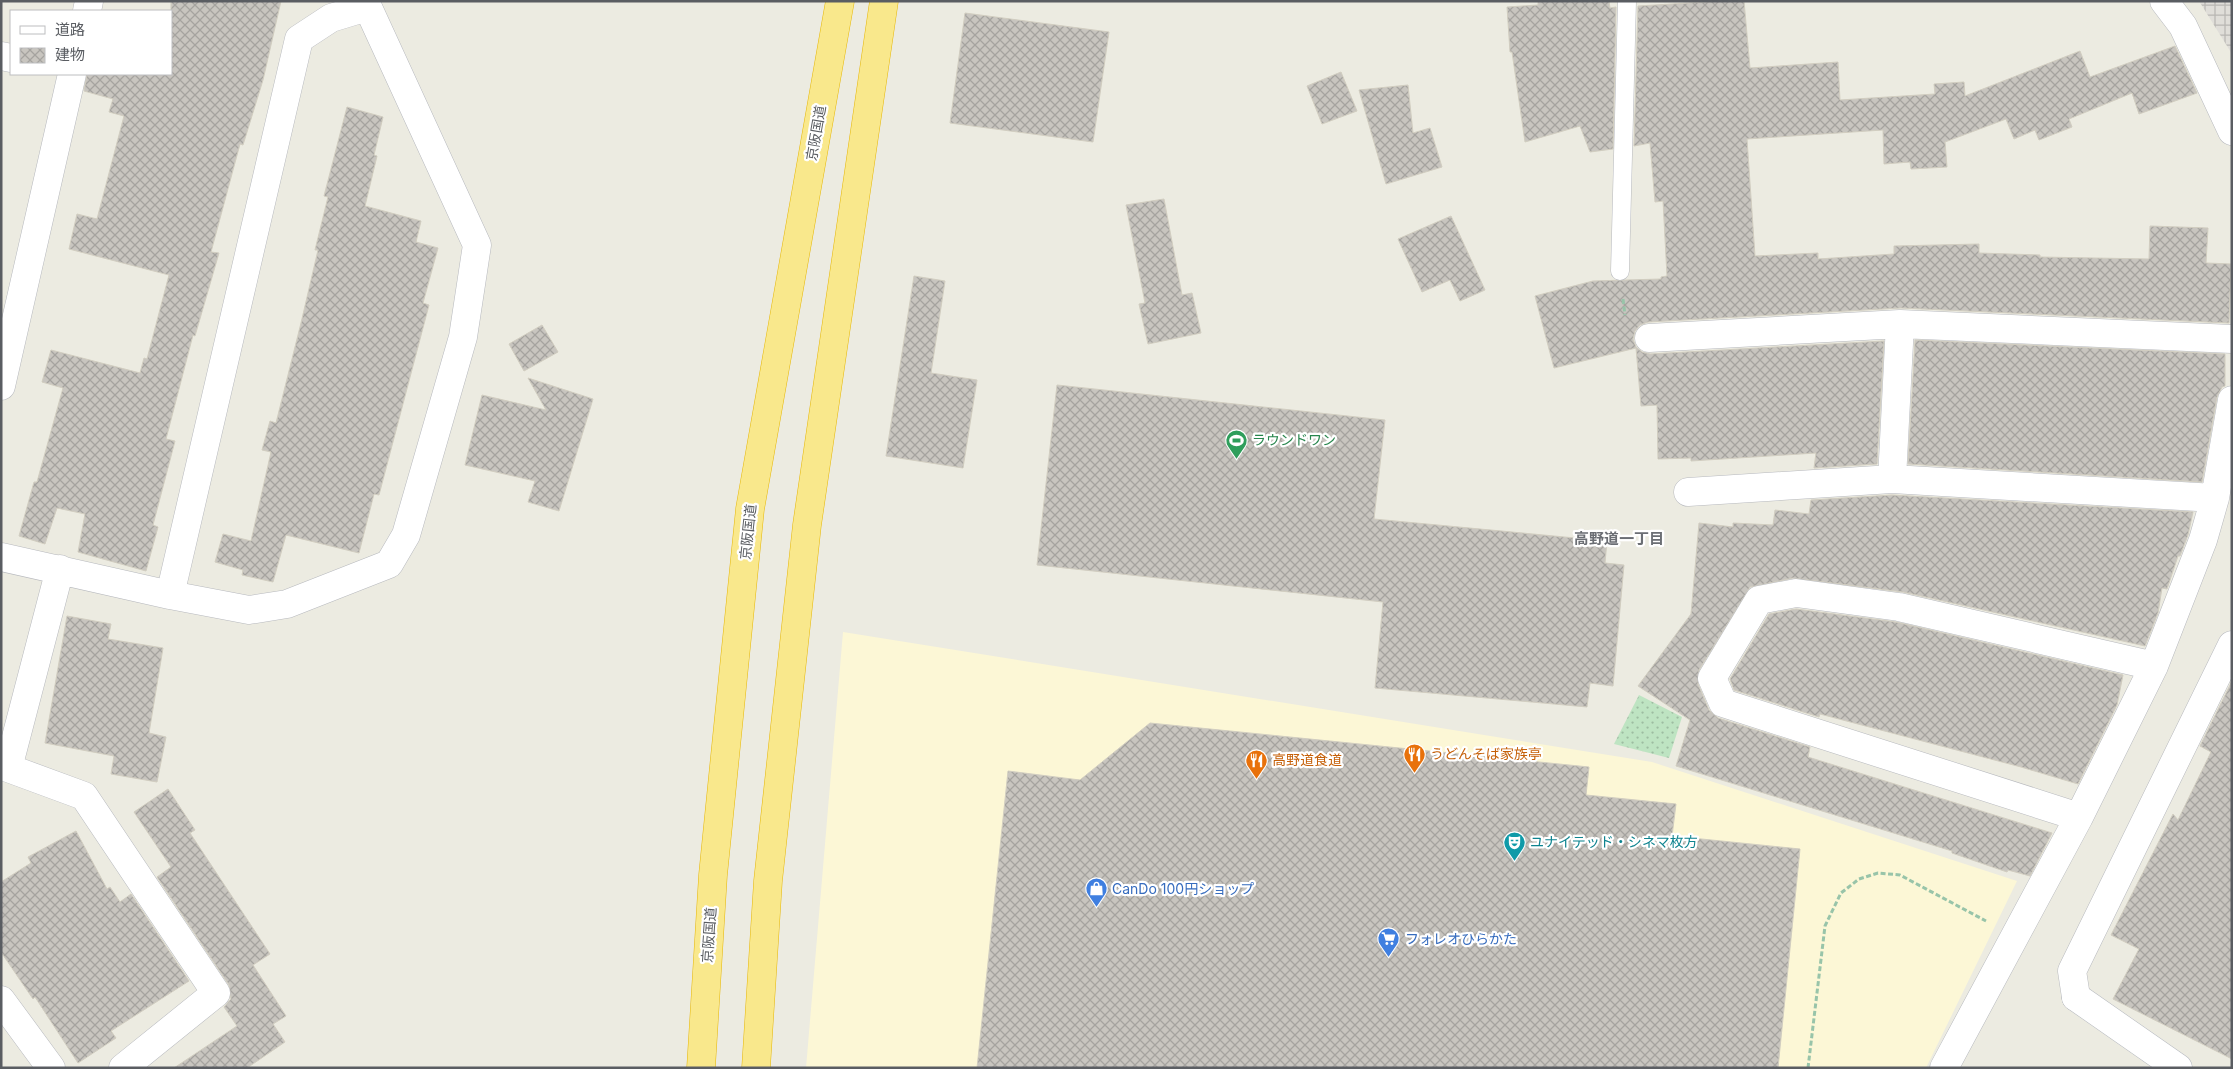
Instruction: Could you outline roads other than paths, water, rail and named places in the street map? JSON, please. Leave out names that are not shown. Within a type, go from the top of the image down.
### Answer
[{"type":"highway","name":"京阪国道","points":[[701,1068],[714,875],[750,509],[840,1]]},
{"type":"highway","points":[[756,1068],[768,881],[807,525],[884,1]]},
{"type":"street","points":[[2164,1],[2183,26],[2232,131]]},
{"type":"street","points":[[1,557],[170,595],[248,610],[287,604],[389,564],[406,535],[463,337],[477,245],[366,4],[331,18],[299,39],[170,595]]},
{"type":"street","points":[[1,386],[72,75]]},
{"type":"street","points":[[1649,338],[1900,324],[2232,339]]},
{"type":"street","points":[[1892,479],[1900,324]]},
{"type":"street","points":[[1944,1068],[2079,817],[2154,666],[2203,540],[2216,498],[2232,400]]},
{"type":"street","points":[[1688,492],[1892,479],[2216,498]]},
{"type":"street","points":[[60,569],[8,768],[84,796],[216,992],[123,1068]]},
{"type":"street","points":[[2079,817],[1723,702],[1712,678],[1759,600],[1796,593],[1900,607],[2154,666]]},
{"type":"street","points":[[2178,1068],[2076,996],[2072,971],[2232,645]]},
{"type":"street","points":[[1,1000],[51,1068]]},
{"type":"lane","points":[[1620,271],[1627,1]]},
{"type":"place","name":"ラウンドワン","points":[[1236,459]]},
{"type":"place","name":"うどんそば家族亭","points":[[1414,773]]},
{"type":"place","name":"高野道食道","points":[[1256,779]]},
{"type":"place","name":"ユナイテッド・シネマ枚方","points":[[1514,861]]},
{"type":"place","name":"CanDo 100円ショップ","points":[[1096,908]]},
{"type":"place","name":"フォレオひらかた","points":[[1389,958]]},
{"type":"district","name":"高野道一丁目","points":[[1619,539]]}]
